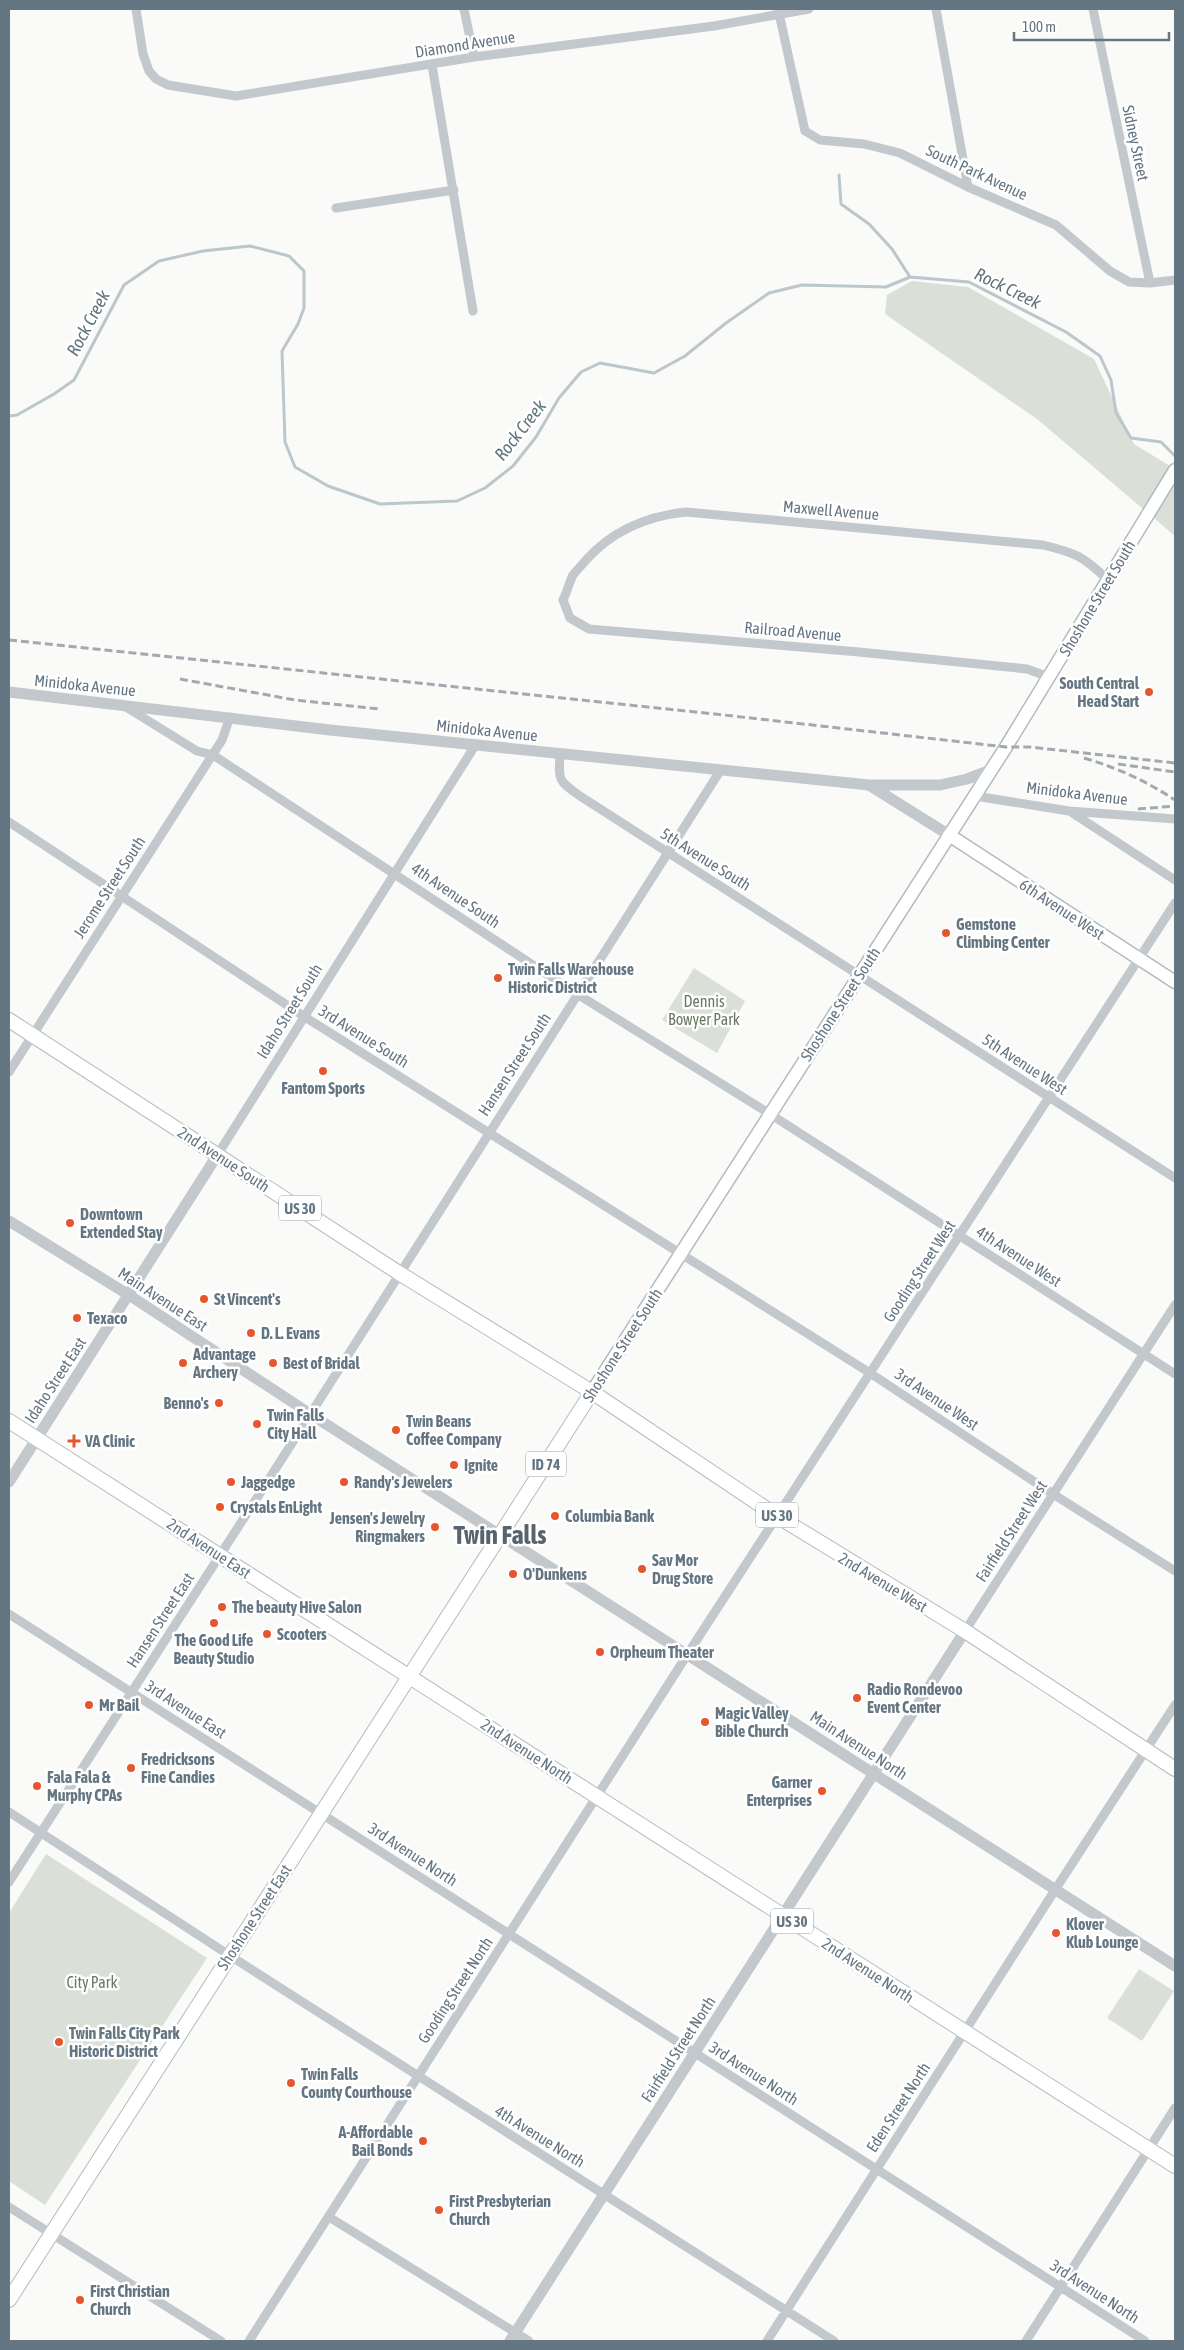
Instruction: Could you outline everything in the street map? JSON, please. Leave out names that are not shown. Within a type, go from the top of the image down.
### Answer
[{"type":"main road","name":"Shoshone Street South","points":[[500,1536],[991,770],[1175,470]]},
{"type":"main road","name":"6th Avenue West","points":[[949,835],[1175,982]]},
{"type":"main road","name":"2nd Avenue South","points":[[9,1020],[399,1273],[592,1392]]},
{"type":"main road","name":"2nd Avenue West","points":[[592,1392],[778,1516],[965,1631],[1175,1769]]},
{"type":"main road","name":"2nd Avenue East","points":[[9,1421],[409,1676]]},
{"type":"main road","name":"Shoshone Street East","points":[[9,2300],[500,1536]]},
{"type":"main road","name":"2nd Avenue North","points":[[409,1676],[597,1796],[676,1849],[783,1915],[1175,2166]]},
{"type":"street","name":"Diamond Avenue","points":[[136,9],[143,54],[149,71],[156,79],[168,85],[236,96],[474,57],[714,26],[778,12],[809,9]]},
{"type":"street","points":[[464,9],[474,57]]},
{"type":"street","points":[[936,9],[968,187]]},
{"type":"street","name":"Sidney Street","points":[[1093,9],[1150,283]]},
{"type":"street","name":"South Park Avenue","points":[[778,12],[805,131],[820,140],[864,144],[900,153],[968,187],[1056,225],[1110,271],[1129,282],[1150,283],[1175,280]]},
{"type":"street","points":[[432,65],[473,311]]},
{"type":"street","points":[[336,208],[454,190]]},
{"type":"street","name":"Maxwell Avenue","points":[[569,586],[574,574],[589,557],[612,537],[632,525],[659,515],[686,512],[1044,544],[1074,553],[1110,576]]},
{"type":"street","name":"Railroad Avenue","points":[[569,586],[563,600],[570,618],[589,629],[859,652],[1027,669],[1049,677]]},
{"type":"street","name":"Minidoka Avenue","points":[[9,692],[330,730],[476,744],[720,772],[869,785],[949,835]]},
{"type":"street","name":"4th Avenue South","points":[[124,705],[197,752],[213,755],[396,873],[577,994],[770,1114]]},
{"type":"street","name":"Jerome Street South","points":[[9,1072],[213,755],[222,740],[230,717]]},
{"type":"street","name":"Idaho Street South","points":[[128,1295],[476,744]]},
{"type":"street","name":"5th Avenue South","points":[[560,754],[558,775],[561,782],[668,853],[859,974]]},
{"type":"street","points":[[869,785],[940,785],[967,779],[991,770]]},
{"type":"street","name":"Hansen Street South","points":[[399,1273],[720,772]]},
{"type":"street","name":"Minidoka Avenue","points":[[974,796],[1069,811],[1175,819]]},
{"type":"street","points":[[1069,811],[1175,880]]},
{"type":"street","name":"3rd Avenue South","points":[[9,822],[305,1017],[490,1131],[681,1253]]},
{"type":"street","name":"Gooding Street West","points":[[687,1655],[1175,904]]},
{"type":"street","name":"5th Avenue West","points":[[859,974],[1175,1178]]},
{"type":"street","name":"4th Avenue West","points":[[770,1114],[1175,1374]]},
{"type":"street","name":"Main Avenue East","points":[[9,1221],[128,1295],[500,1536]]},
{"type":"street","name":"3rd Avenue West","points":[[681,1253],[1175,1571]]},
{"type":"street","name":"Hansen Street East","points":[[9,1882],[399,1273]]},
{"type":"street","name":"Idaho Street East","points":[[9,1482],[128,1295]]},
{"type":"street","name":"Fairfield Street West","points":[[874,1774],[1175,1305]]},
{"type":"street","name":"Main Avenue North","points":[[500,1536],[1175,1966]]},
{"type":"street","name":"3rd Avenue East","points":[[9,1614],[322,1813]]},
{"type":"street","name":"Gooding Street North","points":[[249,2341],[687,1655]]},
{"type":"street","name":"Eden Street North","points":[[767,2341],[964,2031],[1175,1705]]},
{"type":"street","name":"Fairfield Street North","points":[[512,2337],[874,1774]]},
{"type":"street","name":"4th Avenue North","points":[[9,1812],[230,1956],[834,2341]]},
{"type":"street","name":"3rd Avenue North","points":[[322,1813],[1145,2341]]},
{"type":"street","points":[[1026,2341],[1175,2108]]},
{"type":"street","points":[[9,2207],[222,2341]]},
{"type":"street","points":[[329,2217],[512,2337],[529,2341]]},
{"type":"green space","points":[[912,281],[968,287],[1094,359],[1134,444],[1175,469],[1175,536],[1037,419],[885,314],[887,295]]},
{"type":"green space","name":"Dennis Bowyer Park","points":[[694,968],[745,1001],[717,1053],[662,1020]]},
{"type":"green space","name":"City Park","points":[[46,1854],[207,1958],[45,2205],[9,2181],[9,1913]]},
{"type":"green space","points":[[1139,1969],[1174,1991],[1142,2041],[1107,2018]]},
{"type":"waterway","points":[[839,175],[841,204],[869,224],[892,249],[910,277]]},
{"type":"waterway","name":"Rock Creek","points":[[9,416],[17,415],[74,380],[124,285],[159,261],[203,251],[250,246],[289,256],[304,271],[304,308],[298,324],[282,351],[285,442],[295,467],[328,486],[380,504],[457,501],[485,488],[513,466],[536,437],[559,398],[581,372],[600,363],[654,373],[685,356],[726,323],[769,293],[802,285],[886,287],[910,277],[969,282],[1066,332],[1100,356],[1111,380],[1116,413],[1131,438],[1161,442],[1175,456]]},
{"type":"railway","points":[[9,640],[724,715],[1006,747],[1030,747],[1175,763]]},
{"type":"railway","points":[[180,679],[295,700],[379,709]]},
{"type":"railway","points":[[1084,758],[1131,776],[1175,800]]},
{"type":"railway","points":[[1118,764],[1175,772]]},
{"type":"railway","points":[[1138,809],[1175,806]]},
{"type":"place","name":"South Central Head Start","points":[[1149,692]]},
{"type":"place","name":"Gemstone Climbing Center","points":[[946,933]]},
{"type":"place","name":"Twin Falls Warehouse Historic District","points":[[498,978]]},
{"type":"place","name":"Fantom Sports","points":[[323,1071]]},
{"type":"place","name":"Downtown Extended Stay","points":[[70,1223]]},
{"type":"place","name":"St Vincent's","points":[[204,1299]]},
{"type":"place","name":"Texaco","points":[[77,1318]]},
{"type":"place","name":"D. L. Evans","points":[[251,1333]]},
{"type":"place","name":"Advantage Archery","points":[[183,1363]]},
{"type":"place","name":"Best of Bridal","points":[[273,1363]]},
{"type":"place","name":"Benno's","points":[[219,1403]]},
{"type":"place","name":"Twin Falls City Hall","points":[[257,1424]]},
{"type":"place","name":"Twin Beans Coffee Company","points":[[396,1430]]},
{"type":"place","name":"VA Clinic","points":[[74,1441]]},
{"type":"place","name":"Ignite","points":[[454,1465]]},
{"type":"place","name":"Jaggedge","points":[[231,1482]]},
{"type":"place","name":"Randy's Jewelers","points":[[344,1482]]},
{"type":"place","name":"Crystals EnLight","points":[[220,1507]]},
{"type":"place","name":"Columbia Bank","points":[[555,1516]]},
{"type":"place","name":"Jensen's Jewelry Ringmakers","points":[[435,1527]]},
{"type":"place","name":"Sav Mor Drug Store","points":[[642,1569]]},
{"type":"place","name":"O'Dunkens","points":[[513,1574]]},
{"type":"place","name":"The beauty Hive Salon","points":[[222,1607]]},
{"type":"place","name":"The Good Life Beauty Studio","points":[[214,1623]]},
{"type":"place","name":"Scooters","points":[[267,1634]]},
{"type":"place","name":"Orpheum Theater","points":[[600,1652]]},
{"type":"place","name":"Radio Rondevoo Event Center","points":[[857,1698]]},
{"type":"place","name":"Mr Bail","points":[[89,1705]]},
{"type":"place","name":"Magic Valley Bible Church","points":[[705,1722]]},
{"type":"place","name":"Fredricksons Fine Candies","points":[[131,1768]]},
{"type":"place","name":"Fala Fala & Murphy CPAs","points":[[37,1786]]},
{"type":"place","name":"Garner Enterprises","points":[[822,1791]]},
{"type":"place","name":"Klover Klub Lounge","points":[[1056,1933]]},
{"type":"place","name":"Twin Falls City Park Historic District","points":[[59,2042]]},
{"type":"place","name":"Twin Falls County Courthouse","points":[[291,2083]]},
{"type":"place","name":"A-Affordable Bail Bonds","points":[[423,2141]]},
{"type":"place","name":"First Presbyterian Church","points":[[439,2210]]},
{"type":"place","name":"First Christian Church","points":[[80,2300]]},
{"type":"district","name":"Twin Falls","points":[[500,1535]]}]
